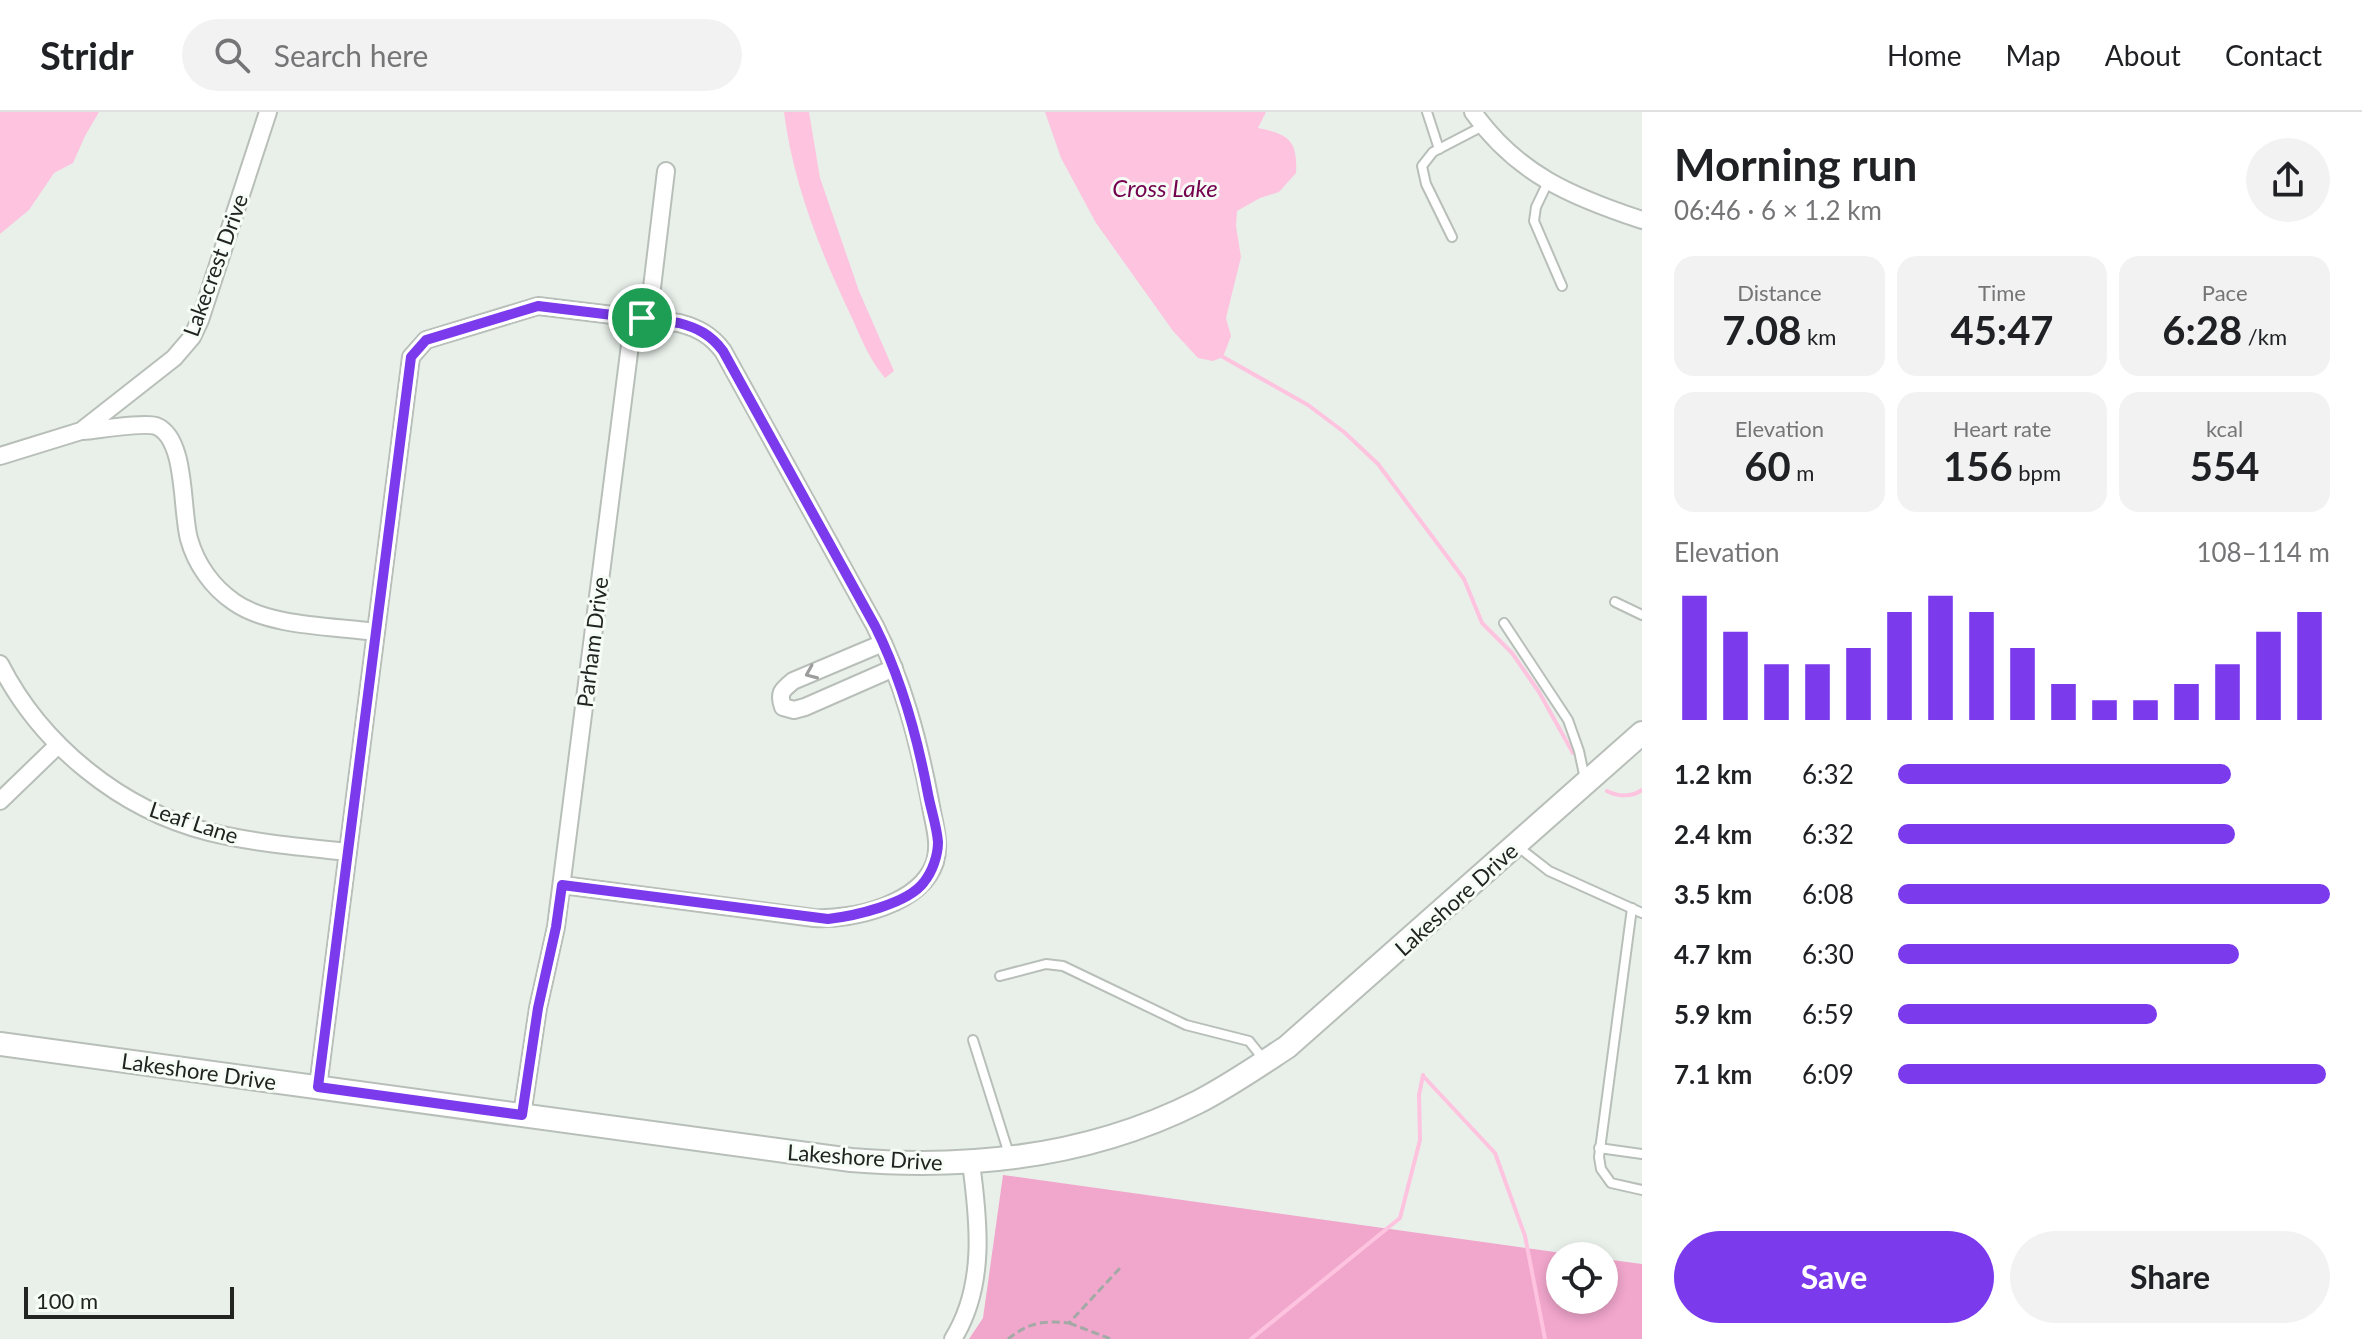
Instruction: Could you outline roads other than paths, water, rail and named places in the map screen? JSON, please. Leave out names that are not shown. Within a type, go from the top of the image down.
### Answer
[{"type":"main road","name":"Lakeshore Drive","points":[[0,1044],[851,1160],[905,1164],[971,1163],[1081,1145],[1137,1128],[1197,1102],[1265,1061],[1318,1022],[1642,733]]},
{"type":"street","name":"Lakecrest Drive","points":[[0,456],[81,431],[174,358],[192,337],[268,112]]},
{"type":"street","points":[[1479,119],[1516,159],[1548,182],[1585,200],[1642,220]]},
{"type":"street","name":"Parham Drive","points":[[522,1115],[538,1008],[562,885],[631,337],[651,296],[666,171]]},
{"type":"street","points":[[318,1087],[411,357],[426,340],[538,306],[692,327],[710,337],[723,351],[894,668],[918,739],[938,843],[931,871],[917,889],[898,900],[842,917],[814,918],[562,885]]},
{"type":"street","points":[[81,431],[149,425],[166,432],[177,451],[185,521],[196,559],[216,588],[232,601],[264,616],[376,632]]},
{"type":"street","points":[[883,643],[793,681],[781,690],[779,697],[783,707],[794,710],[805,707],[894,668]]},
{"type":"street","name":"Leaf Lane","points":[[0,664],[19,697],[58,745],[113,789],[167,818],[205,831],[244,840],[348,852]]},
{"type":"street","points":[[0,801],[58,745]]},
{"type":"street","points":[[953,1339],[969,1305],[978,1260],[977,1204],[971,1163]]},
{"type":"lane","points":[[1427,112],[1439,149]]},
{"type":"lane","points":[[1452,237],[1423,174],[1426,159],[1479,119]]},
{"type":"lane","points":[[1548,182],[1536,207],[1534,221],[1562,286]]},
{"type":"lane","points":[[1615,602],[1642,615]]},
{"type":"lane","points":[[1504,623],[1568,720],[1586,783]]},
{"type":"lane","points":[[1516,845],[1549,871],[1642,913]]},
{"type":"lane","points":[[1632,908],[1599,1148],[1601,1169],[1611,1183],[1642,1190]]},
{"type":"lane","points":[[1000,976],[1057,964],[1186,1025],[1249,1041],[1265,1061]]},
{"type":"lane","points":[[973,1040],[1011,1158]]},
{"type":"lane","points":[[1599,1148],[1642,1154]]},
{"type":"water","points":[[0,112],[99,112],[73,163],[54,173],[29,210],[0,234]]},
{"type":"water","points":[[784,112],[809,112],[820,178],[859,291],[894,371],[885,378],[866,349],[819,243],[801,192]]},
{"type":"water","name":"Cross Lake","points":[[1045,112],[1266,112],[1258,128],[1289,140],[1295,153],[1296,173],[1279,192],[1237,211],[1241,257],[1226,318],[1231,336],[1223,357],[1213,361],[1198,358],[1173,331],[1096,223],[1061,158]]},
{"type":"waterway","points":[[1223,357],[1308,405],[1344,432],[1378,464],[1464,579],[1482,623],[1512,653],[1539,692],[1573,753]]},
{"type":"waterway","points":[[1607,791],[1625,795],[1642,790]]},
{"type":"waterway","points":[[1251,1339],[1400,1218],[1420,1140],[1419,1095],[1423,1075]]},
{"type":"waterway","points":[[1424,1077],[1495,1153],[1525,1236],[1545,1339]]}]
